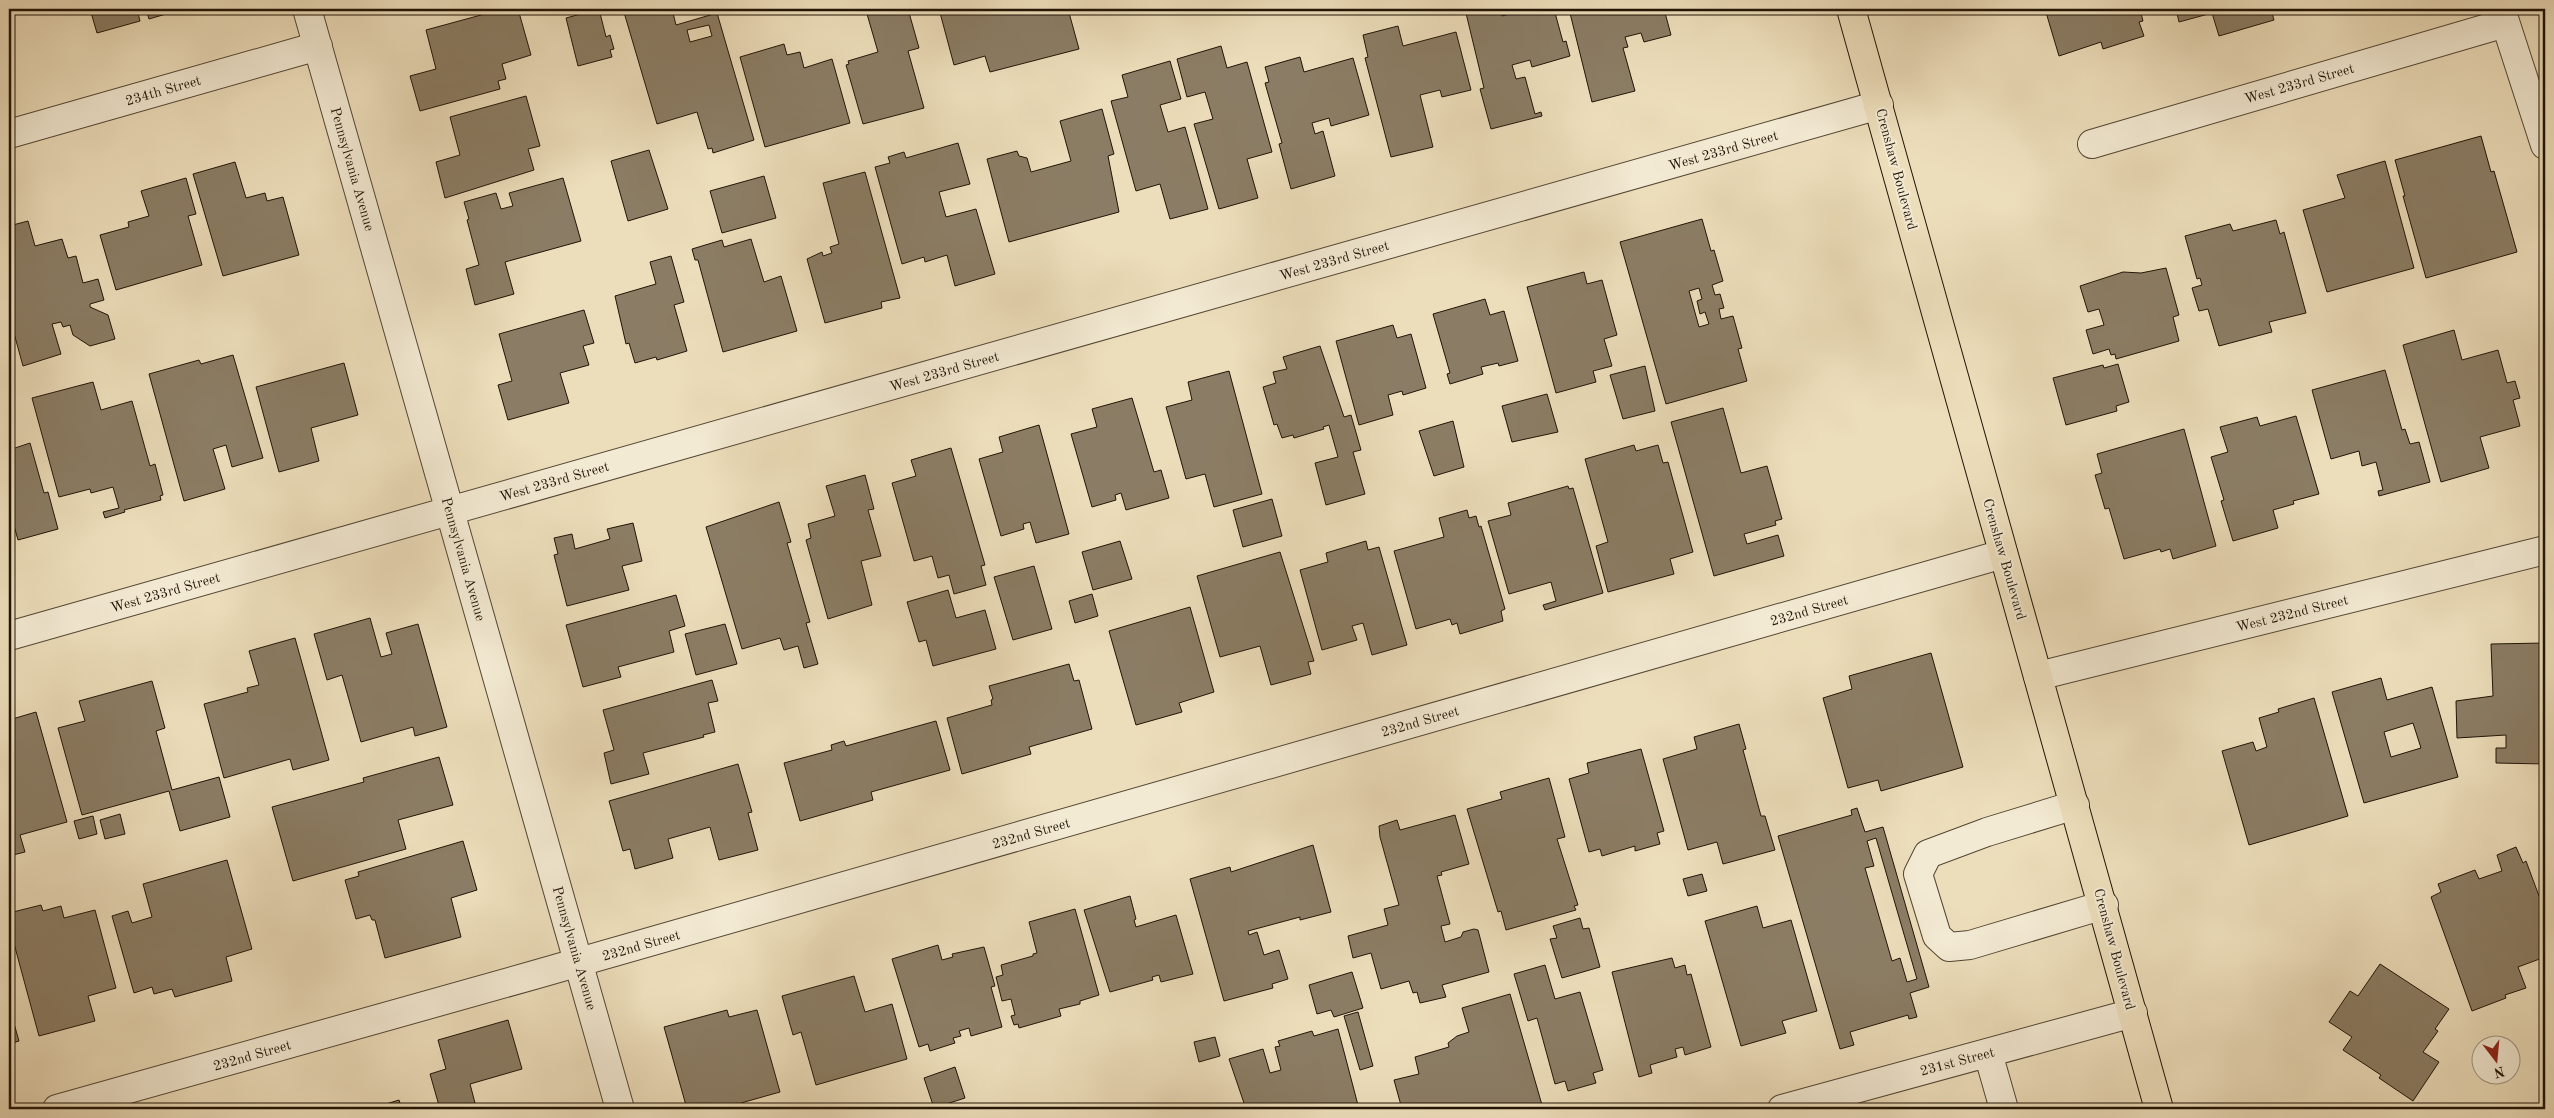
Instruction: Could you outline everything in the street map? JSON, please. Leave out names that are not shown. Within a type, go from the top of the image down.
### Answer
[{"type":"main road","name":"Crenshaw Boulevard","points":[[1852,9],[2003,554],[2104,905],[2159,1109]]},
{"type":"street","name":"Pennsylvania Avenue","points":[[307,9],[620,1109]]},
{"type":"street","name":"West 233rd Street","points":[[2092,144],[2503,16]]},
{"type":"street","points":[[2503,16],[2545,145]]},
{"type":"street","name":"234th Street","points":[[9,134],[318,46]]},
{"type":"street","name":"West 233rd Street","points":[[9,636],[1879,105]]},
{"type":"street","name":"West 232nd Street","points":[[2038,676],[2545,550]]},
{"type":"street","name":"232nd Street","points":[[57,1109],[579,962],[2003,554]]},
{"type":"street","points":[[2075,805],[1987,832],[1928,854],[1918,874],[1937,936],[1949,947],[1970,945],[2104,905]]},
{"type":"street","name":"231st Street","points":[[1782,1109],[2133,1013]]},
{"type":"street","points":[[1988,1053],[2004,1109]]},
{"type":"building","points":[[90,9],[137,9],[140,21],[97,33]]},
{"type":"building","points":[[146,9],[183,9],[149,19]]},
{"type":"building","points":[[503,9],[518,9],[531,55],[502,64],[506,79],[498,81],[500,89],[420,111],[410,76],[436,69],[426,30]]},
{"type":"building","points":[[599,9],[606,37],[610,35],[614,49],[610,50],[612,57],[578,66],[566,18]]},
{"type":"building","points":[[623,9],[672,9],[676,25],[717,13],[754,140],[713,153],[712,148],[708,149],[697,112],[657,124]],"holes":[[[709,25],[712,36],[690,42],[687,30]]]},
{"type":"building","points":[[886,9],[908,9],[919,48],[908,51],[924,108],[863,124],[846,65],[849,64],[848,61],[878,52],[867,14]]},
{"type":"building","points":[[939,9],[1068,9],[1079,49],[990,72],[985,56],[954,65]]},
{"type":"building","points":[[1247,9],[1261,9],[1248,12]]},
{"type":"building","points":[[1465,9],[1500,9],[1502,16],[1528,9],[1554,9],[1563,42],[1566,41],[1570,56],[1532,67],[1530,60],[1512,65],[1516,79],[1525,77],[1535,114],[1541,112],[1542,116],[1491,129],[1480,89],[1484,88]]},
{"type":"building","points":[[1569,9],[1664,9],[1671,35],[1644,42],[1641,33],[1625,37],[1628,47],[1623,48],[1635,91],[1592,102]]},
{"type":"building","points":[[2045,9],[2140,9],[2143,21],[2139,22],[2144,36],[2103,49],[2101,42],[2059,56]]},
{"type":"building","points":[[2176,9],[2276,9],[2277,12],[2272,13],[2274,20],[2219,36],[2212,13],[2179,22]]},
{"type":"building","points":[[1398,26],[1403,46],[1456,32],[1471,90],[1442,97],[1440,90],[1420,95],[1433,147],[1391,157],[1365,58],[1368,57],[1363,35]]},
{"type":"building","points":[[784,44],[787,55],[800,52],[804,68],[832,59],[850,123],[765,147],[740,57]]},
{"type":"building","points":[[1221,46],[1227,68],[1247,62],[1272,152],[1247,159],[1258,198],[1219,209],[1194,124],[1213,119],[1205,92],[1187,97],[1177,59]]},
{"type":"building","points":[[1300,57],[1304,72],[1353,58],[1369,115],[1331,126],[1329,118],[1312,123],[1315,134],[1323,131],[1335,176],[1291,189],[1279,144],[1282,143],[1265,83],[1269,82],[1265,67]]},
{"type":"building","points":[[1170,61],[1181,99],[1160,105],[1168,132],[1185,127],[1208,209],[1170,219],[1160,184],[1136,191],[1111,101],[1128,97],[1122,75]]},
{"type":"building","points":[[526,96],[540,146],[528,149],[534,170],[445,198],[436,162],[460,155],[450,117]]},
{"type":"building","points":[[1102,109],[1114,154],[1108,156],[1119,212],[1009,242],[987,159],[1017,151],[1019,156],[1027,158],[1031,172],[1071,161],[1060,121]]},
{"type":"building","points":[[2481,136],[2491,172],[2494,171],[2517,252],[2426,278],[2395,160]]},
{"type":"building","points":[[958,143],[970,184],[939,192],[946,217],[976,209],[995,274],[955,286],[947,255],[925,262],[924,257],[902,264],[875,167],[890,163],[888,157],[904,152],[906,158]]},
{"type":"building","points":[[649,150],[668,209],[628,221],[611,161]]},
{"type":"building","points":[[2385,161],[2414,268],[2327,292],[2303,210],[2345,198],[2337,175]]},
{"type":"building","points":[[235,162],[246,198],[265,193],[267,201],[283,197],[299,255],[223,276],[193,174]]},
{"type":"building","points":[[865,172],[900,298],[881,302],[882,308],[825,323],[807,259],[822,252],[823,256],[832,253],[830,247],[839,244],[823,183]]},
{"type":"building","points":[[764,176],[776,218],[722,233],[710,191]]},
{"type":"building","points":[[186,178],[196,214],[188,216],[202,265],[116,290],[100,235],[129,227],[128,222],[149,216],[141,191]]},
{"type":"building","points":[[563,178],[581,241],[505,262],[514,294],[475,305],[466,269],[479,265],[464,202],[496,193],[501,209],[513,206],[509,193]]},
{"type":"building","points":[[1702,219],[1711,251],[1714,250],[1723,281],[1712,285],[1715,295],[1720,294],[1724,308],[1719,309],[1721,319],[1733,316],[1742,348],[1738,349],[1747,381],[1666,404],[1620,242]],"holes":[[[1699,288],[1702,299],[1697,301],[1700,314],[1705,312],[1709,324],[1699,327],[1689,291]]]},
{"type":"building","points":[[2276,220],[2280,234],[2284,232],[2306,313],[2269,322],[2272,332],[2219,346],[2208,309],[2199,311],[2192,288],[2202,285],[2200,278],[2197,279],[2185,236],[2230,224],[2233,231]]},
{"type":"building","points":[[28,221],[35,246],[62,239],[68,258],[76,256],[83,283],[98,279],[104,300],[90,304],[90,307],[108,315],[115,339],[90,346],[73,335],[70,325],[63,327],[61,322],[52,324],[61,354],[23,366],[9,315],[9,226]]},
{"type":"building","points":[[751,239],[764,282],[781,276],[797,331],[723,352],[698,260],[695,260],[692,249],[722,240],[724,247]]},
{"type":"building","points":[[671,256],[684,302],[674,305],[687,351],[657,360],[656,357],[635,363],[629,343],[626,344],[615,296],[656,284],[650,262]]},
{"type":"building","points":[[2166,268],[2179,315],[2173,317],[2179,341],[2116,359],[2115,354],[2111,355],[2109,349],[2093,354],[2086,330],[2104,325],[2099,309],[2088,312],[2080,286],[2123,272],[2141,273]]},
{"type":"building","points":[[1584,272],[1587,284],[1602,280],[1617,335],[1604,339],[1612,366],[1593,371],[1596,382],[1556,393],[1527,287]]},
{"type":"building","points":[[1485,299],[1490,315],[1504,311],[1518,361],[1499,366],[1498,363],[1481,367],[1483,374],[1450,384],[1447,374],[1450,373],[1433,314]]},
{"type":"building","points":[[584,310],[594,343],[583,346],[589,365],[560,373],[569,403],[508,420],[498,385],[512,381],[499,334]]},
{"type":"building","points":[[1393,325],[1397,338],[1411,334],[1426,388],[1403,395],[1402,391],[1388,395],[1393,415],[1359,425],[1336,341]]},
{"type":"building","points":[[2454,330],[2462,360],[2498,350],[2507,383],[2515,381],[2520,398],[2513,400],[2520,426],[2480,437],[2489,468],[2441,482],[2403,345]]},
{"type":"building","points":[[1320,346],[1344,417],[1351,415],[1361,450],[1353,452],[1365,494],[1326,505],[1315,463],[1338,457],[1329,425],[1323,427],[1324,429],[1294,438],[1293,435],[1282,438],[1277,424],[1274,425],[1263,387],[1276,383],[1273,372],[1287,369],[1283,357]]},
{"type":"building","points":[[233,355],[263,458],[232,467],[226,445],[213,449],[225,489],[184,501],[149,374],[199,360],[201,364]]},
{"type":"building","points":[[344,363],[358,415],[311,428],[319,461],[279,472],[256,387]]},
{"type":"building","points":[[2118,364],[2129,402],[2116,406],[2117,411],[2066,425],[2053,378],[2103,365],[2104,368]]},
{"type":"building","points":[[1645,366],[1655,411],[1623,419],[1610,375]]},
{"type":"building","points":[[2385,370],[2402,430],[2405,429],[2410,444],[2419,442],[2430,482],[2379,496],[2378,491],[2383,490],[2376,462],[2362,466],[2359,451],[2331,459],[2312,390]]},
{"type":"building","points":[[1229,371],[1262,494],[1214,507],[1205,474],[1186,479],[1166,407],[1192,400],[1188,382]]},
{"type":"building","points":[[93,382],[101,410],[132,401],[150,466],[155,464],[163,495],[160,496],[161,500],[124,510],[125,512],[105,518],[103,512],[119,508],[113,487],[91,493],[90,489],[59,497],[32,398]]},
{"type":"building","points":[[1547,394],[1558,432],[1512,442],[1502,406]]},
{"type":"building","points":[[1132,398],[1154,472],[1161,470],[1169,498],[1126,510],[1121,493],[1115,495],[1116,500],[1092,507],[1071,434],[1097,427],[1092,409]]},
{"type":"building","points":[[1723,408],[1741,473],[1767,466],[1782,519],[1775,521],[1776,525],[1744,534],[1747,544],[1778,535],[1784,556],[1714,576],[1671,422]]},
{"type":"building","points":[[2296,416],[2319,494],[2293,501],[2294,504],[2273,510],[2278,528],[2233,541],[2221,501],[2224,500],[2211,457],[2228,452],[2220,427],[2257,417],[2260,426]]},
{"type":"building","points":[[1453,421],[1464,467],[1434,476],[1419,431]]},
{"type":"building","points":[[1039,425],[1069,534],[1036,543],[1030,522],[1023,524],[1024,529],[1001,536],[979,459],[1003,452],[999,437]]},
{"type":"building","points":[[2184,429],[2216,546],[2173,559],[2170,549],[2161,552],[2160,549],[2124,559],[2109,508],[2105,509],[2095,475],[2102,473],[2097,454]]},
{"type":"building","points":[[30,443],[44,493],[48,492],[58,529],[18,540],[9,508],[9,450]]},
{"type":"building","points":[[1634,445],[1636,451],[1658,445],[1663,463],[1668,462],[1693,552],[1670,559],[1674,574],[1608,592],[1596,546],[1608,542],[1585,459]]},
{"type":"building","points":[[951,448],[985,565],[981,566],[986,585],[954,594],[949,575],[938,578],[932,556],[914,561],[892,483],[916,476],[911,460]]},
{"type":"building","points":[[865,475],[874,509],[868,510],[881,556],[861,561],[872,605],[828,619],[806,540],[811,538],[808,524],[835,516],[826,486]]},
{"type":"building","points":[[1568,486],[1569,489],[1573,488],[1603,593],[1545,610],[1543,605],[1556,601],[1551,582],[1509,594],[1488,521],[1511,515],[1508,503]]},
{"type":"building","points":[[1272,499],[1282,536],[1243,547],[1233,510]]},
{"type":"building","points":[[779,502],[791,542],[787,543],[810,622],[806,623],[818,664],[804,668],[798,646],[784,650],[780,638],[742,649],[706,527]]},
{"type":"building","points":[[1467,510],[1469,518],[1476,516],[1479,527],[1481,526],[1505,609],[1501,611],[1503,621],[1460,634],[1457,623],[1452,625],[1450,619],[1416,629],[1394,551],[1444,537],[1439,518]]},
{"type":"building","points":[[633,523],[642,561],[622,566],[629,590],[567,606],[554,555],[558,554],[554,538],[572,534],[575,549],[610,539],[607,529]]},
{"type":"building","points":[[1120,541],[1132,579],[1093,590],[1082,552]]},
{"type":"building","points":[[1366,541],[1368,550],[1379,547],[1407,645],[1372,655],[1363,623],[1352,626],[1357,640],[1322,650],[1300,570],[1328,562],[1326,553]]},
{"type":"building","points":[[1280,552],[1314,661],[1308,662],[1311,674],[1271,685],[1260,646],[1220,657],[1197,576]]},
{"type":"building","points":[[1034,566],[1052,629],[1013,640],[994,577]]},
{"type":"building","points":[[948,590],[956,618],[985,610],[996,649],[933,666],[926,640],[919,642],[907,602]]},
{"type":"building","points":[[1092,594],[1098,616],[1075,623],[1069,601]]},
{"type":"building","points":[[676,595],[685,626],[669,631],[674,652],[618,667],[621,677],[583,687],[566,625]]},
{"type":"building","points":[[1190,607],[1214,692],[1179,703],[1182,712],[1136,725],[1109,631]]},
{"type":"building","points":[[370,618],[381,657],[392,654],[386,633],[418,624],[447,727],[415,736],[413,727],[361,742],[342,675],[327,680],[314,634]]},
{"type":"building","points":[[725,624],[737,664],[696,675],[685,634]]},
{"type":"building","points":[[295,638],[329,760],[293,770],[290,759],[224,778],[204,704],[248,692],[247,688],[259,685],[249,651]]},
{"type":"building","points":[[2545,643],[2545,764],[2496,763],[2496,748],[2506,748],[2506,735],[2457,738],[2456,701],[2493,696],[2491,644]]},
{"type":"building","points":[[1931,653],[1963,767],[1881,791],[1878,780],[1848,788],[1823,698],[1852,689],[1849,676]]},
{"type":"building","points":[[1069,664],[1074,681],[1079,680],[1092,729],[1029,747],[1031,754],[962,774],[947,718],[992,705],[991,700],[993,699],[989,686]]},
{"type":"building","points":[[2381,678],[2387,700],[2432,687],[2458,777],[2364,803],[2332,692]],"holes":[[[2413,723],[2421,748],[2391,757],[2384,732]]]},
{"type":"building","points":[[712,680],[718,701],[708,703],[715,732],[703,735],[704,737],[643,753],[649,774],[611,784],[604,753],[614,750],[603,710]]},
{"type":"building","points":[[152,681],[165,728],[156,731],[172,790],[219,777],[230,817],[180,831],[169,791],[82,815],[58,728],[85,721],[79,701]]},
{"type":"building","points":[[2314,698],[2348,816],[2249,845],[2222,751],[2253,742],[2256,751],[2267,747],[2259,718],[2279,712],[2278,709]]},
{"type":"building","points":[[36,712],[67,822],[20,835],[25,852],[9,856],[9,720]]},
{"type":"building","points":[[936,721],[950,770],[871,792],[873,800],[800,821],[784,763],[832,750],[831,745],[844,741],[846,746]]},
{"type":"building","points":[[1739,724],[1746,749],[1743,750],[1761,816],[1765,816],[1775,850],[1723,864],[1717,842],[1688,850],[1663,759],[1697,749],[1694,737]]},
{"type":"building","points":[[1641,749],[1664,831],[1657,833],[1660,844],[1635,851],[1635,846],[1602,856],[1600,849],[1589,852],[1569,779],[1589,773],[1587,763]]},
{"type":"building","points":[[439,757],[453,805],[398,820],[406,849],[293,881],[272,807],[364,782],[363,778]]},
{"type":"building","points":[[738,764],[752,812],[748,813],[758,850],[719,860],[710,827],[668,839],[673,858],[635,869],[630,849],[623,851],[609,801]]},
{"type":"building","points":[[1549,778],[1565,837],[1557,839],[1578,905],[1574,906],[1576,910],[1506,930],[1501,911],[1498,912],[1467,809],[1502,799],[1500,792]]},
{"type":"building","points":[[1857,808],[1865,832],[1883,827],[1929,987],[1910,993],[1917,1017],[1909,1019],[1908,1015],[1850,1032],[1854,1045],[1840,1049],[1778,836],[1852,815],[1851,810]],"holes":[[[1876,838],[1917,979],[1907,982],[1900,958],[1892,961],[1865,868],[1874,866],[1867,841]]]},
{"type":"building","points":[[120,814],[125,834],[105,839],[100,820]]},
{"type":"building","points":[[1455,815],[1469,864],[1441,872],[1442,875],[1437,876],[1450,924],[1441,926],[1445,942],[1461,937],[1463,932],[1474,929],[1478,930],[1489,972],[1442,985],[1446,997],[1420,1003],[1417,992],[1413,993],[1409,981],[1381,989],[1371,953],[1353,958],[1348,936],[1388,925],[1384,909],[1399,905],[1380,837],[1379,826],[1397,820],[1400,830]]},
{"type":"building","points":[[93,816],[97,834],[79,839],[74,821]]},
{"type":"building","points":[[463,841],[477,890],[451,898],[461,937],[385,958],[375,920],[372,920],[370,915],[356,919],[345,880],[359,876],[358,872]]},
{"type":"building","points":[[1313,845],[1331,912],[1300,920],[1300,917],[1248,931],[1249,935],[1257,932],[1264,955],[1279,950],[1288,979],[1272,984],[1273,988],[1224,1001],[1190,879],[1230,867],[1231,872]]},
{"type":"building","points":[[2516,847],[2523,863],[2526,861],[2545,912],[2545,957],[2518,967],[2526,988],[2505,995],[2506,998],[2472,1011],[2431,897],[2441,892],[2438,884],[2475,870],[2479,879],[2502,871],[2497,855]]},
{"type":"building","points":[[227,860],[252,949],[226,957],[232,981],[175,997],[172,989],[154,994],[152,987],[134,993],[112,916],[128,911],[132,923],[152,917],[143,884]]},
{"type":"building","points":[[1702,874],[1707,891],[1688,896],[1683,879]]},
{"type":"building","points":[[1130,896],[1136,919],[1134,920],[1136,927],[1176,915],[1193,974],[1161,982],[1159,975],[1152,977],[1153,980],[1110,992],[1084,910]]},
{"type":"building","points":[[41,905],[43,911],[61,906],[64,918],[95,910],[116,988],[88,996],[95,1021],[39,1036],[9,925],[9,913]]},
{"type":"building","points":[[1757,906],[1763,928],[1791,920],[1817,1011],[1782,1021],[1786,1033],[1741,1046],[1705,921]]},
{"type":"building","points":[[1075,909],[1099,995],[1080,1001],[1080,1004],[1059,1009],[1061,1016],[1019,1028],[1018,1024],[1014,1025],[1011,1016],[1015,1015],[1011,999],[1002,1001],[996,977],[1003,975],[1001,965],[1033,956],[1033,954],[1037,953],[1029,922]]},
{"type":"building","points":[[1580,918],[1583,929],[1589,928],[1600,967],[1562,978],[1550,939],[1557,938],[1553,926]]},
{"type":"building","points":[[938,945],[942,960],[953,957],[952,954],[984,947],[995,986],[991,987],[1002,1027],[971,1036],[969,1028],[959,1031],[961,1036],[953,1038],[955,1043],[930,1051],[928,1044],[919,1047],[892,959]]},
{"type":"building","points":[[1672,958],[1675,968],[1685,965],[1687,975],[1691,974],[1711,1047],[1685,1055],[1683,1047],[1675,1049],[1677,1057],[1650,1065],[1652,1073],[1639,1077],[1612,972]]},
{"type":"building","points":[[2380,964],[2449,1009],[2435,1029],[2438,1031],[2423,1052],[2439,1062],[2413,1101],[2379,1078],[2381,1075],[2343,1050],[2352,1037],[2329,1022],[2350,991],[2358,996]]},
{"type":"building","points":[[1545,965],[1555,999],[1580,992],[1603,1070],[1593,1073],[1596,1083],[1568,1091],[1565,1081],[1555,1084],[1537,1018],[1528,1021],[1514,974]]},
{"type":"building","points":[[1352,972],[1363,1008],[1334,1017],[1331,1010],[1317,1014],[1309,985]]},
{"type":"building","points":[[854,976],[865,1012],[892,1004],[907,1059],[816,1085],[801,1032],[793,1035],[782,996]]},
{"type":"building","points":[[1510,994],[1542,1105],[1528,1109],[1402,1109],[1394,1080],[1419,1074],[1415,1057],[1449,1047],[1448,1043],[1457,1036],[1469,1032],[1462,1008]]},
{"type":"building","points":[[9,1006],[19,1041],[9,1044]]},
{"type":"building","points":[[727,1010],[729,1017],[757,1010],[780,1092],[741,1103],[743,1109],[687,1109],[664,1027]]},
{"type":"building","points":[[1358,1012],[1373,1066],[1360,1070],[1344,1016]]},
{"type":"building","points":[[508,1020],[522,1069],[470,1084],[475,1103],[452,1109],[440,1109],[430,1074],[446,1069],[438,1040]]},
{"type":"building","points":[[1338,1029],[1359,1109],[1246,1109],[1229,1059],[1263,1049],[1270,1073],[1281,1070],[1275,1047],[1280,1046],[1278,1041],[1312,1031],[1314,1036]]},
{"type":"building","points":[[1215,1037],[1220,1056],[1199,1062],[1194,1042]]},
{"type":"building","points":[[955,1067],[965,1098],[934,1108],[924,1078]]},
{"type":"building","points":[[399,1100],[402,1109],[387,1109],[386,1104]]}]
